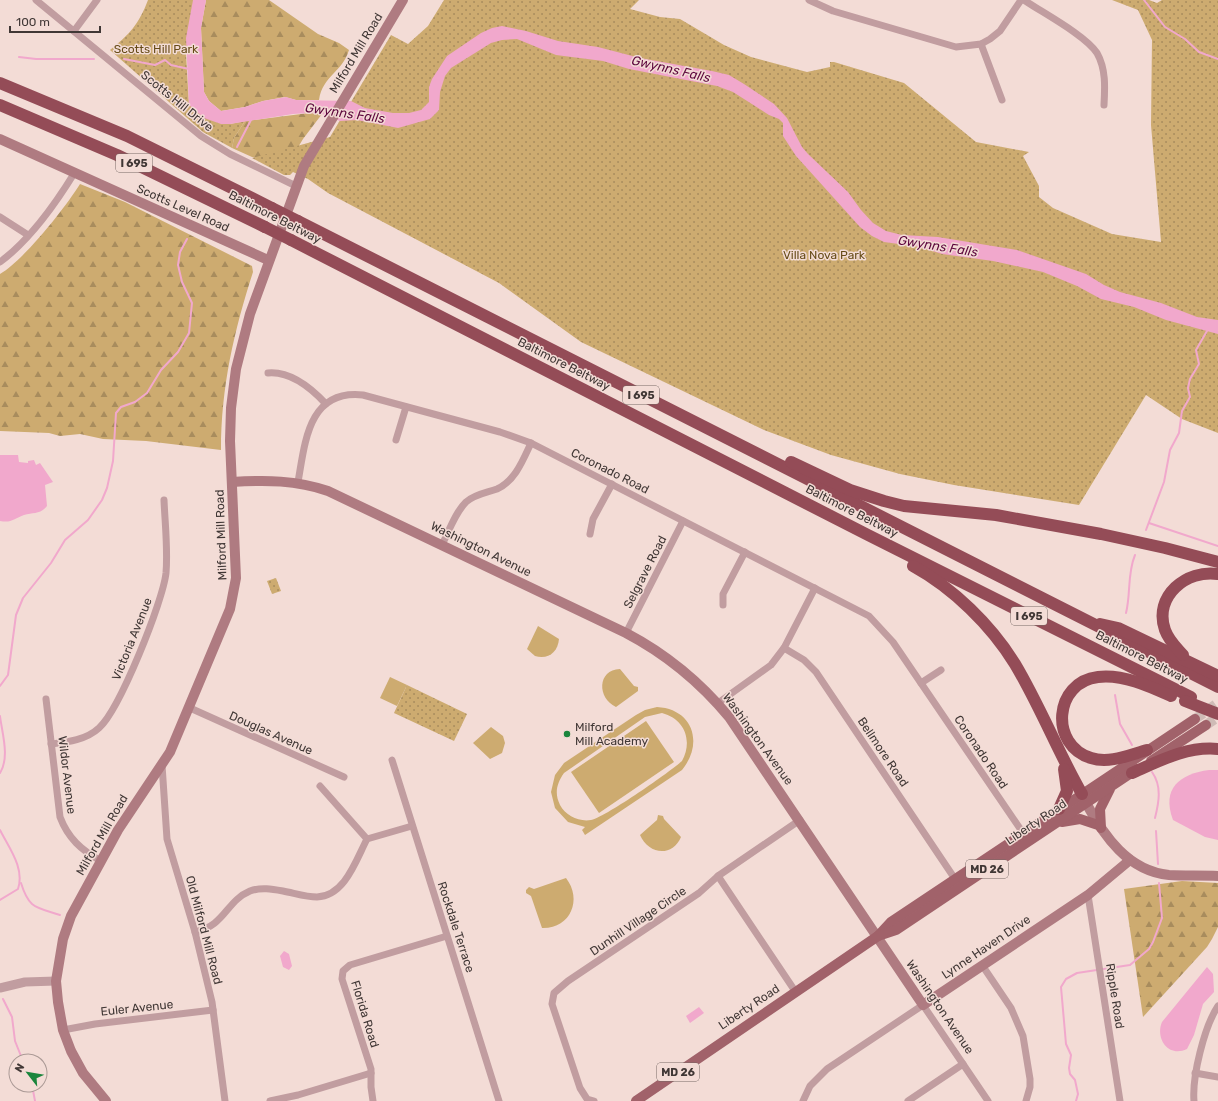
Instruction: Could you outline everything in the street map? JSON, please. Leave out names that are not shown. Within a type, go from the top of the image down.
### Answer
[{"type":"highway","name":"Baltimore Beltway","points":[[0,83],[127,136],[298,221],[1086,621],[1216,682]]},
{"type":"highway","name":"Baltimore Beltway","points":[[0,105],[117,155],[291,240],[1218,713]]},
{"type":"highway","points":[[651,400],[850,490],[884,501],[919,507],[996,515],[1101,534],[1158,546],[1218,562]]},
{"type":"highway","points":[[868,535],[897,558],[942,585],[984,624],[1014,663],[1048,726],[1061,756],[1084,799]]},
{"type":"highway","points":[[1186,660],[1171,642],[1164,629],[1163,615],[1167,600],[1174,588],[1187,578],[1200,573],[1218,574]]},
{"type":"highway","points":[[1086,621],[1118,628],[1186,660],[1216,682]]},
{"type":"highway","points":[[1147,750],[1104,760],[1091,758],[1078,752],[1068,741],[1061,721],[1064,703],[1070,692],[1086,680],[1106,676],[1135,681],[1188,699]]},
{"type":"highway","points":[[1132,773],[1171,756],[1194,750],[1218,749]]},
{"type":"highway","points":[[1059,809],[1064,798],[1067,785],[1061,756]]},
{"type":"main road","name":"Milford Mill Road","points":[[106,1101],[83,1073],[71,1051],[64,1030],[58,1002],[56,981],[60,955],[67,928],[118,830],[162,765],[176,740],[223,628],[235,593],[236,578],[230,420],[233,388],[250,314],[268,260],[296,186],[309,157],[403,0]]},
{"type":"main road","name":"Scotts Level Road","points":[[0,138],[268,260]]},
{"type":"main road","name":"Washington Avenue","points":[[232,482],[280,480],[298,482],[328,491],[626,633],[672,661],[696,681],[718,703],[744,736],[923,1005]]},
{"type":"main road","name":"Liberty Road","points":[[638,1100],[795,991],[878,936],[896,930],[1056,823],[1084,799],[1147,750],[1195,719]]},
{"type":"main road","name":"Liberty Road","points":[[878,936],[890,922],[1059,809],[1112,786],[1206,725]]},
{"type":"main road","points":[[1099,826],[1102,804],[1112,786]]},
{"type":"main road","points":[[1084,799],[1099,826],[1113,845],[1130,860],[1142,867],[1162,874],[1218,876]]},
{"type":"main road","points":[[1056,823],[1075,819],[1088,821],[1099,826]]},
{"type":"main road","name":"Lynne Haven Drive","points":[[923,1005],[1088,895],[1112,877],[1130,860]]},
{"type":"street","name":"Scotts Hill Drive","points":[[36,0],[214,145],[296,186]]},
{"type":"street","points":[[74,31],[97,0]]},
{"type":"street","points":[[809,0],[834,11],[946,45],[963,47],[981,44],[1000,31],[1021,0]]},
{"type":"street","points":[[1024,0],[1076,34],[1092,47],[1099,57],[1103,70],[1105,82],[1104,105]]},
{"type":"street","points":[[981,44],[1002,100]]},
{"type":"street","points":[[0,262],[28,235],[57,200],[75,172]]},
{"type":"street","points":[[0,217],[28,235]]},
{"type":"street","points":[[268,374],[277,373],[301,383],[326,404]]},
{"type":"street","name":"Coronado Road","points":[[298,482],[309,429],[316,415],[326,404],[341,396],[355,394],[500,432],[531,443],[861,611],[874,621],[886,633],[921,683],[1023,834]]},
{"type":"street","points":[[396,440],[406,407]]},
{"type":"street","points":[[442,545],[458,513],[465,503],[475,496],[501,487],[511,479],[531,443]]},
{"type":"street","points":[[590,534],[593,519],[612,484]]},
{"type":"street","name":"Victoria Avenue","points":[[51,744],[77,740],[92,733],[105,722],[120,697],[163,591],[166,562],[164,500]]},
{"type":"street","name":"Selgrave Road","points":[[626,633],[683,521]]},
{"type":"street","points":[[723,605],[723,594],[745,552]]},
{"type":"street","points":[[718,703],[764,672],[771,665],[784,648],[815,588]]},
{"type":"street","name":"Bellmore Road","points":[[784,648],[804,660],[816,672],[955,878]]},
{"type":"street","points":[[921,683],[941,670]]},
{"type":"street","name":"Wildor Avenue","points":[[46,699],[58,808],[63,825],[76,845],[101,861]]},
{"type":"street","name":"Douglas Avenue","points":[[190,708],[344,777]]},
{"type":"street","name":"Rockdale Terrace","points":[[392,760],[499,1101]]},
{"type":"street","name":"Old Milford Mill Road","points":[[162,765],[167,839],[195,932],[213,1010],[225,1101]]},
{"type":"street","points":[[320,786],[367,839]]},
{"type":"street","name":"Dunhill Village Circle","points":[[596,1101],[586,1098],[580,1088],[552,1004],[554,993],[568,981],[699,893],[718,876],[800,820]]},
{"type":"street","points":[[195,932],[216,924],[239,897],[258,889],[272,889],[317,897],[330,892],[345,881],[367,839],[412,826]]},
{"type":"street","points":[[718,876],[795,991]]},
{"type":"street","name":"Ripple Road","points":[[1088,895],[1120,1101]]},
{"type":"street","name":"Florida Road","points":[[373,1101],[371,1073],[342,979],[343,971],[350,965],[447,936]]},
{"type":"street","points":[[982,965],[1012,1008],[1023,1036],[1030,1079],[1030,1087],[1026,1101]]},
{"type":"street","points":[[0,988],[25,982],[56,981]]},
{"type":"street","name":"Washington Avenue","points":[[923,1005],[988,1101]]},
{"type":"street","name":"Lynne Haven Drive","points":[[803,1101],[810,1086],[827,1069],[923,1005]]},
{"type":"street","points":[[1194,1101],[1195,1073],[1202,1048],[1218,1006]]},
{"type":"street","name":"Euler Avenue","points":[[64,1030],[95,1024],[213,1010]]},
{"type":"street","points":[[908,1101],[963,1064]]},
{"type":"street","points":[[270,1101],[299,1098],[371,1073]]},
{"type":"street","points":[[1195,1073],[1218,1077]]},
{"type":"green space","name":"Scotts Hill Park","points":[[148,0],[199,0],[186,54],[189,105],[230,124],[245,121],[234,138],[232,148],[203,132],[110,50],[133,28],[141,16]]},
{"type":"green space","points":[[206,0],[269,0],[318,34],[339,43],[349,50],[346,58],[324,85],[319,100],[296,100],[285,97],[263,101],[245,107],[221,111],[209,101],[204,92],[201,28]]},
{"type":"green space","name":"Villa Nova Park","points":[[444,0],[639,0],[630,9],[660,17],[680,19],[724,45],[751,57],[807,72],[830,67],[830,62],[834,62],[904,83],[976,142],[1029,152],[1023,156],[1039,186],[1039,197],[1053,208],[1112,234],[1161,242],[1151,125],[1152,40],[1138,10],[1112,0],[1149,0],[1157,3],[1162,0],[1218,0],[1218,433],[1182,419],[1146,395],[1079,505],[954,485],[900,474],[831,455],[764,430],[581,342],[499,283],[328,193],[308,179],[293,172],[290,175],[284,175],[252,158],[330,137],[391,35],[408,44],[428,26]]},
{"type":"green space","points":[[309,113],[322,114],[303,139],[288,164],[252,157],[232,148],[234,138],[245,121]]},
{"type":"green space","points":[[80,184],[125,202],[252,266],[253,272],[240,316],[226,382],[223,404],[221,450],[146,441],[103,439],[80,434],[60,436],[49,433],[0,431],[0,274],[10,267],[32,246],[65,206]]},
{"type":"green space","points":[[276,578],[281,591],[272,594],[267,581]]},
{"type":"green space","points":[[538,626],[559,639],[557,648],[548,656],[535,656],[527,649]]},
{"type":"green space","points":[[620,669],[634,686],[638,687],[638,691],[616,707],[605,697],[602,685],[607,674]]},
{"type":"green space","points":[[390,677],[407,685],[397,706],[380,698]]},
{"type":"green space","points":[[407,685],[467,714],[454,741],[394,713]]},
{"type":"green space","points":[[657,707],[669,709],[679,714],[687,721],[691,729],[693,739],[689,760],[682,770],[585,835],[582,830],[585,827],[568,822],[555,808],[551,792],[555,775],[564,763],[645,710]],"holes":[[[662,713],[670,716],[681,726],[687,739],[687,746],[682,761],[665,775],[637,794],[591,820],[578,819],[569,815],[563,809],[558,801],[557,788],[564,773],[645,717]]]},
{"type":"green space","points":[[646,721],[674,762],[599,813],[571,772]]},
{"type":"green space","points":[[491,727],[503,736],[505,743],[502,753],[490,759],[473,743]]},
{"type":"green space","points":[[658,815],[663,816],[681,837],[677,844],[666,851],[654,850],[640,835],[657,820]]},
{"type":"green space","points":[[566,878],[573,895],[571,912],[560,924],[542,928],[531,896],[526,893],[526,890],[529,887],[534,889]]},
{"type":"green space","points":[[1182,881],[1218,883],[1218,927],[1207,947],[1143,1017],[1124,889]]},
{"type":"water","name":"Gwynns Falls","points":[[193,0],[206,0],[201,28],[204,92],[209,101],[221,111],[286,97],[296,100],[351,101],[365,108],[393,113],[409,113],[421,110],[429,102],[429,87],[432,79],[447,56],[481,33],[492,28],[502,26],[526,31],[558,41],[598,47],[640,58],[712,71],[729,75],[774,104],[787,118],[802,147],[808,154],[848,192],[873,223],[886,231],[902,235],[938,237],[1017,250],[1086,274],[1104,285],[1120,292],[1161,303],[1197,317],[1218,320],[1218,334],[1166,320],[1134,307],[1101,299],[1077,286],[1043,272],[993,261],[942,254],[920,247],[884,242],[872,236],[860,227],[796,156],[783,136],[783,123],[779,119],[769,115],[733,92],[717,86],[629,69],[603,61],[556,55],[517,39],[502,40],[491,43],[451,68],[445,76],[440,92],[439,110],[430,119],[398,128],[357,120],[340,121],[322,114],[309,113],[221,124],[204,118],[189,105],[186,38]]},
{"type":"water","points":[[0,455],[18,455],[19,462],[28,463],[28,461],[34,460],[36,465],[40,463],[53,482],[45,485],[47,506],[42,511],[24,515],[10,521],[0,521]]},
{"type":"water","points":[[1209,770],[1218,770],[1218,840],[1205,837],[1173,820],[1170,809],[1169,799],[1171,791],[1176,784],[1189,775]]},
{"type":"water","points":[[284,951],[289,954],[292,966],[289,970],[283,967],[280,956]]},
{"type":"water","points":[[1207,967],[1213,974],[1214,992],[1203,1004],[1194,1035],[1187,1049],[1174,1051],[1169,1049],[1162,1040],[1160,1034],[1162,1022]]},
{"type":"water","points":[[699,1007],[704,1013],[690,1023],[686,1016]]},
{"type":"waterway","points":[[1144,0],[1165,27],[1185,39],[1199,52],[1218,59]]},
{"type":"waterway","points":[[19,57],[36,59],[94,59]]},
{"type":"waterway","points":[[124,59],[155,65],[165,60],[171,65],[189,69]]},
{"type":"waterway","points":[[237,147],[252,118]]},
{"type":"waterway","points":[[0,686],[8,675],[16,615],[23,598],[51,563],[65,540],[88,520],[102,500],[107,488],[113,461],[116,413],[121,407],[135,402],[147,393],[161,370],[178,352],[189,333],[192,303],[182,282],[178,265],[180,252],[187,239]]},
{"type":"waterway","points":[[1146,530],[1164,482],[1170,450],[1179,433],[1182,411],[1190,397],[1188,388],[1190,379],[1199,364],[1196,350],[1207,331]]},
{"type":"waterway","points":[[1149,523],[1218,546]]},
{"type":"waterway","points":[[1126,613],[1131,569],[1135,555]]},
{"type":"waterway","points":[[1115,695],[1120,724],[1132,745]]},
{"type":"waterway","points":[[0,716],[5,752],[3,767],[0,773]]},
{"type":"waterway","points":[[1152,772],[1157,783],[1159,794],[1155,818]]},
{"type":"waterway","points":[[0,830],[15,858],[18,866],[20,881],[18,889],[0,900]]},
{"type":"waterway","points":[[1156,831],[1158,864]]},
{"type":"waterway","points":[[21,883],[27,898],[34,906],[60,915]]},
{"type":"waterway","points":[[1076,1101],[1078,1094],[1075,1080],[1070,1074],[1069,1068],[1071,1055],[1066,1044],[1061,987],[1066,979],[1077,973],[1130,965],[1149,949],[1162,918],[1159,883]]},
{"type":"waterway","points":[[3,999],[12,1017],[15,1041],[20,1053]]},
{"type":"waterway","points":[[34,1093],[35,1101]]},
{"type":"tunnel","points":[[1195,719],[1218,703]]},
{"type":"tunnel","points":[[1206,725],[1218,717]]},
{"type":"place","name":"Milford Mill Academy","points":[[567,734]]}]
